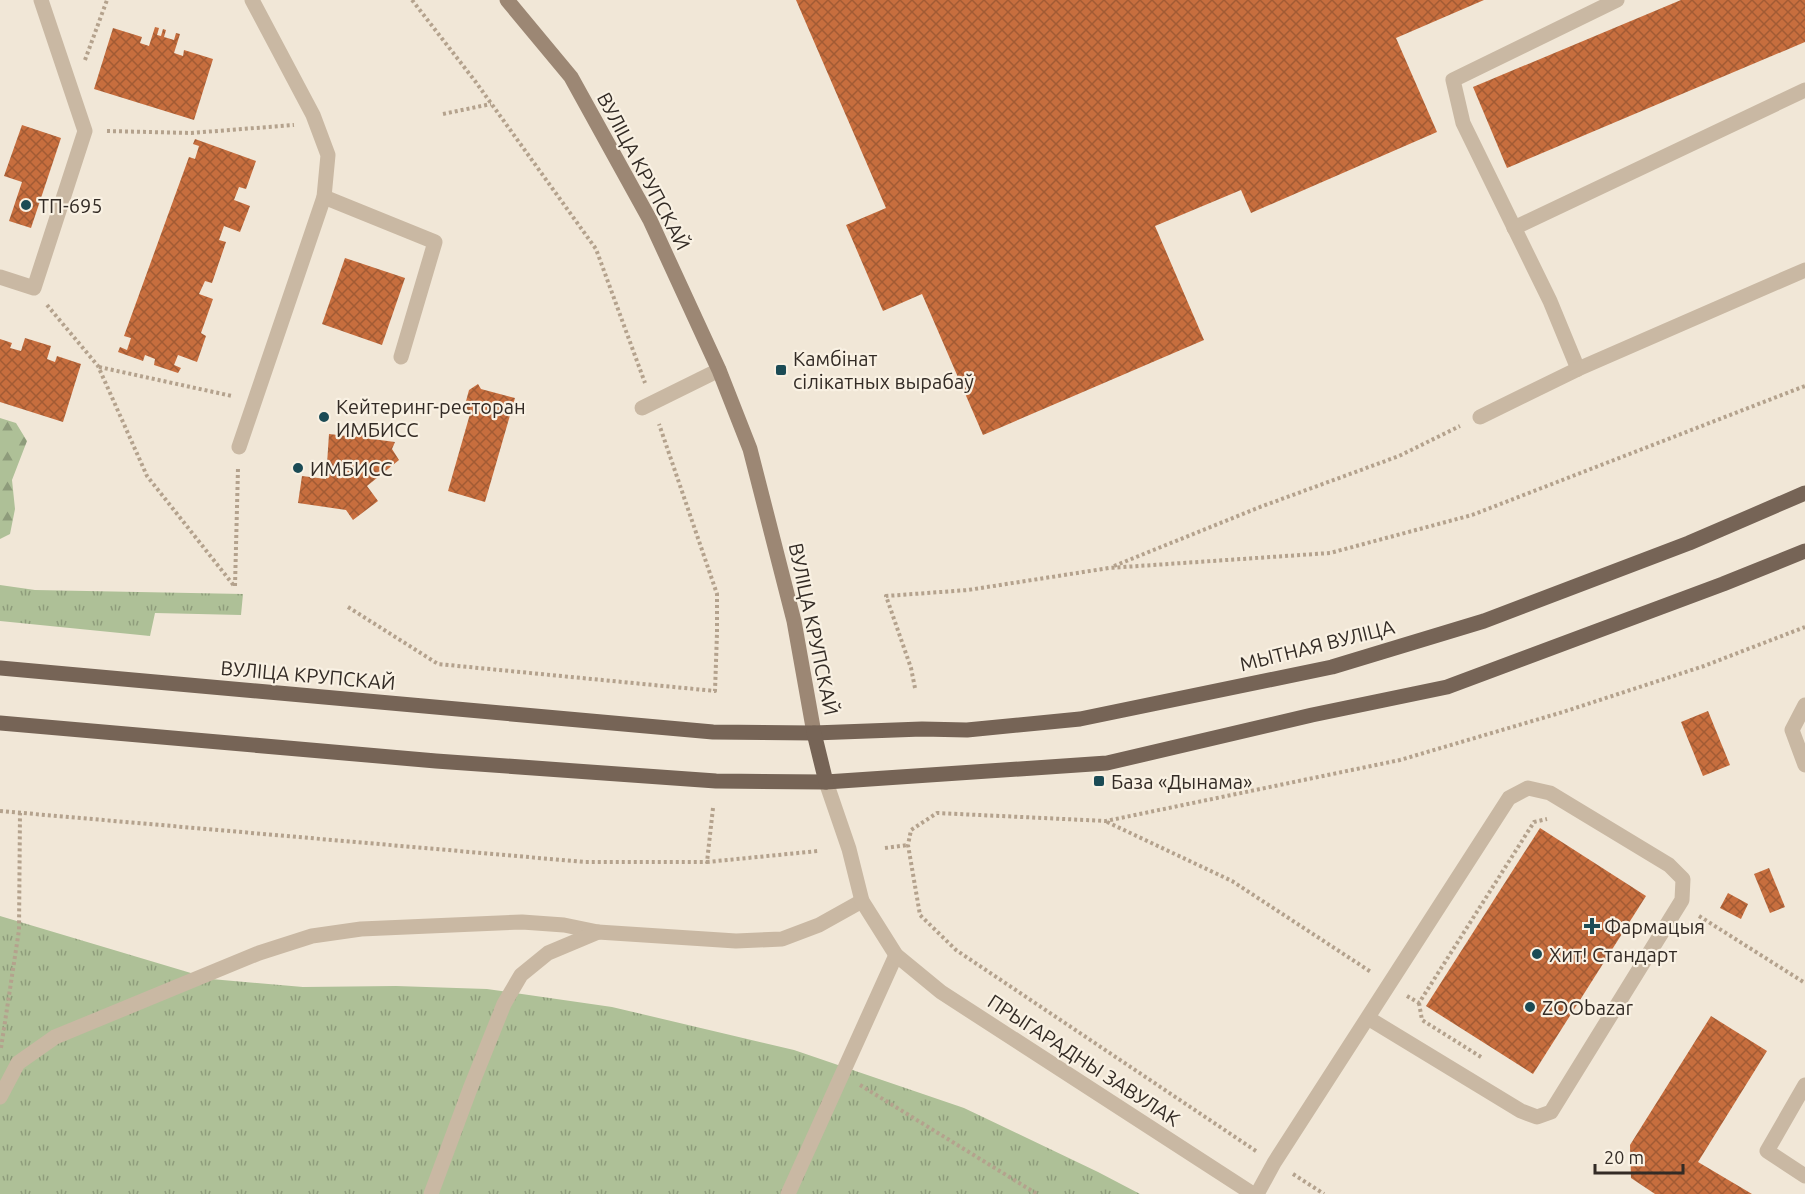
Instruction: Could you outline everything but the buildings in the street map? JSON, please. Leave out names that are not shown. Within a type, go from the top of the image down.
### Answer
[{"type":"main road","name":"ВУЛІЦА КРУПСКАЙ","points":[[0,668],[713,732],[814,734],[794,621],[750,449],[719,370],[650,220],[571,77],[507,0]]},
{"type":"main road","name":"МЫТНАЯ ВУЛІЦА","points":[[814,734],[967,729],[1080,719],[1332,667],[1485,621],[1689,543],[1805,493]]},
{"type":"main road","points":[[0,723],[388,757],[716,781],[826,782],[1107,763],[1312,715],[1447,687],[1712,589],[1805,551]]},
{"type":"main road","points":[[814,734],[826,782]]},
{"type":"street","points":[[0,277],[34,288],[85,131],[41,0]]},
{"type":"street","points":[[239,447],[324,197],[328,155],[316,124],[252,0]]},
{"type":"street","points":[[1578,369],[1550,302],[1463,123],[1453,80],[1617,0]]},
{"type":"street","points":[[1514,228],[1805,90]]},
{"type":"street","points":[[324,197],[435,242],[401,357]]},
{"type":"street","points":[[1480,417],[1578,369],[1805,270]]},
{"type":"street","points":[[647,406],[719,370]]},
{"type":"street","points":[[1805,705],[1792,730],[1805,765]]},
{"type":"street","name":"ПРЫГАРАДНЫ ЗАВУЛАК","points":[[826,782],[849,849],[862,901],[896,955],[941,992],[1255,1194]]},
{"type":"street","points":[[1255,1194],[1509,798],[1528,788],[1550,793],[1669,865],[1683,879],[1680,904],[1551,1112],[1537,1117],[1521,1111],[1368,1018]]},
{"type":"street","points":[[0,1097],[18,1063],[55,1037],[259,953],[312,936],[361,929],[522,922],[564,925],[598,932],[736,941],[782,939],[819,925],[862,901]]},
{"type":"street","points":[[431,1194],[504,1004],[521,975],[548,953],[598,932]]},
{"type":"street","points":[[788,1194],[896,955]]},
{"type":"street","points":[[1805,1085],[1767,1151],[1805,1176]]},
{"type":"path","points":[[73,95],[107,0]]},
{"type":"path","points":[[348,607],[438,664],[715,691],[717,594],[647,406],[596,249],[412,0]]},
{"type":"path","points":[[443,114],[491,104]]},
{"type":"path","points":[[85,131],[191,133],[316,124]]},
{"type":"path","points":[[34,288],[98,366],[147,476],[235,587],[239,447]]},
{"type":"path","points":[[98,366],[255,401]]},
{"type":"path","points":[[915,688],[911,668],[886,596],[968,590],[1109,568],[1330,553],[1472,514],[1805,386]]},
{"type":"path","points":[[1109,568],[1260,507],[1399,456],[1480,417]]},
{"type":"path","points":[[1324,1194],[956,950],[920,915],[908,845],[911,830],[937,813],[1106,821],[1400,760],[1563,712],[1704,666],[1805,627]]},
{"type":"path","points":[[707,862],[713,808]]},
{"type":"path","points":[[0,811],[585,862],[707,862],[818,850]]},
{"type":"path","points":[[0,1054],[19,930],[20,813]]},
{"type":"path","points":[[1488,1061],[1422,1020],[1419,1003],[1534,822],[1548,818],[1557,819]]},
{"type":"path","points":[[1106,821],[1233,881],[1419,1003]]},
{"type":"path","points":[[885,848],[908,845]]},
{"type":"path","points":[[1680,904],[1805,983]]},
{"type":"path","points":[[842,1074],[1037,1194]]},
{"type":"green space","points":[[0,418],[16,423],[27,441],[12,480],[15,509],[10,534],[0,539]]},
{"type":"green space","points":[[0,585],[35,590],[243,594],[241,615],[155,613],[150,636],[0,621]]},
{"type":"green space","points":[[0,916],[211,979],[303,987],[396,986],[487,989],[612,1007],[794,1050],[964,1108],[1140,1194],[0,1194]]},
{"type":"place","name":"ТП-695","points":[[26,205]]},
{"type":"place","name":"Камбінат сілікатных вырабаў","points":[[781,370]]},
{"type":"place","name":"Кейтеринг-ресторан ИМБИСС","points":[[324,417]]},
{"type":"place","name":"ИМБИСС","points":[[298,468]]},
{"type":"place","name":"База «Дынама»","points":[[1099,781]]},
{"type":"place","name":"Фармацыя","points":[[1592,926]]},
{"type":"place","name":"Хит! Стандарт","points":[[1537,954]]},
{"type":"place","name":"ZOObazar","points":[[1530,1007]]}]
